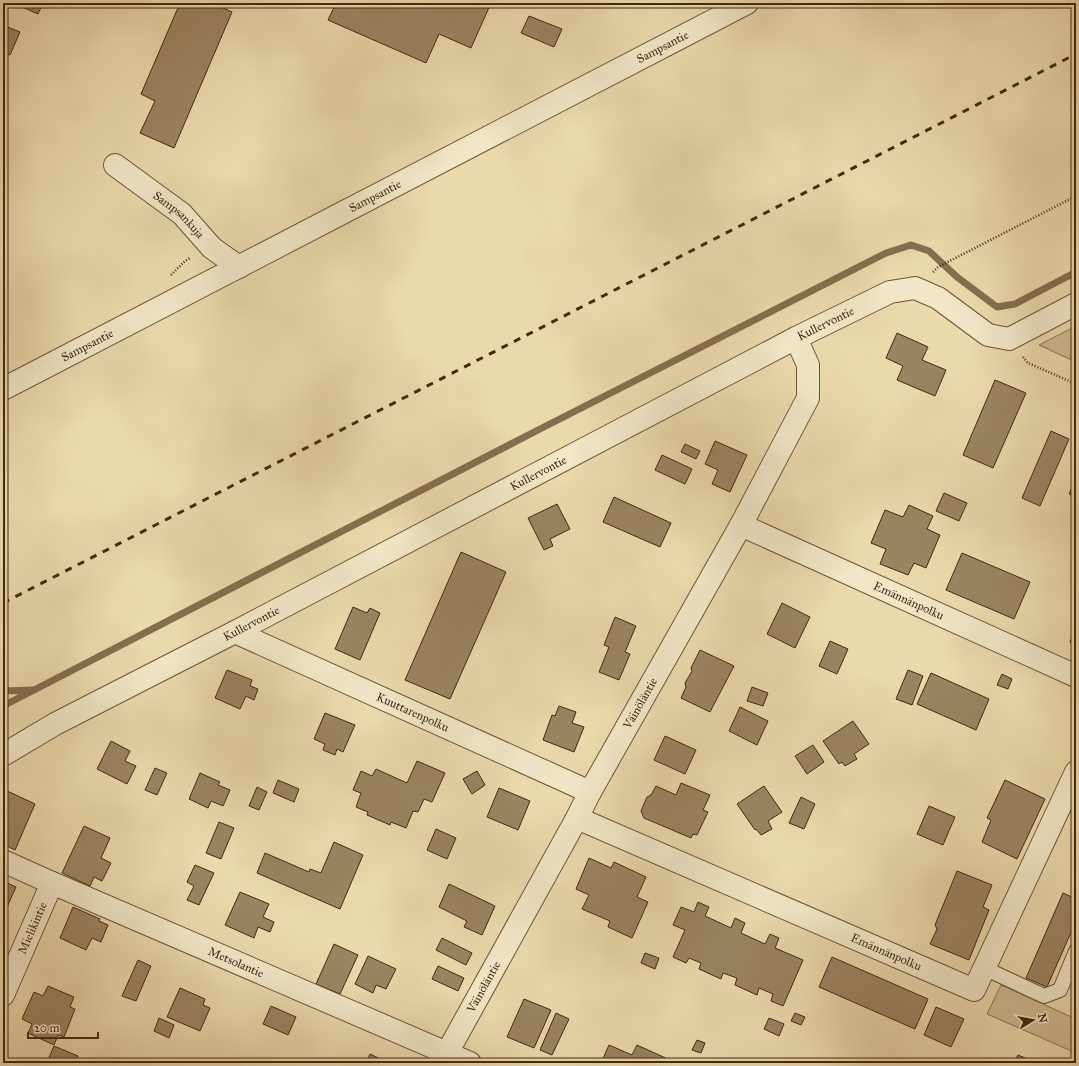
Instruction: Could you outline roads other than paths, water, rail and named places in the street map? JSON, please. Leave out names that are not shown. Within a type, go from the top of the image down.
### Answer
[{"type":"street","name":"Sampsantie","points":[[3,389],[747,3]]},
{"type":"street","name":"Sampsankuja","points":[[115,165],[182,214],[212,248],[239,267]]},
{"type":"street","name":"Kullervontie","points":[[3,755],[55,724],[235,632],[796,338],[890,292],[915,288],[938,298],[988,335],[1009,339],[1076,304]]},
{"type":"street","name":"Väinöläntie","points":[[446,1058],[590,792],[741,525],[808,398],[808,365],[796,338]]},
{"type":"street","name":"Emännänpolku","points":[[741,525],[1076,676]]},
{"type":"street","name":"Kuuttarenpolku","points":[[235,632],[590,792]]},
{"type":"street","name":"Emännänpolku","points":[[577,818],[974,990],[1076,772]]},
{"type":"street","name":"Metsolantie","points":[[3,861],[446,1058],[470,1063]]},
{"type":"street","name":"Mielikintie","points":[[3,995],[52,883]]},
{"type":"lane","points":[[984,968],[1044,996],[1060,990],[1073,968],[1076,951]]},
{"type":"waterway","points":[[3,706],[540,429],[886,253],[911,245],[929,251],[957,277],[997,307],[1015,304],[1076,272]]},
{"type":"waterway","points":[[3,691],[33,690]]},
{"type":"railway","points":[[3,603],[1076,54]]}]
